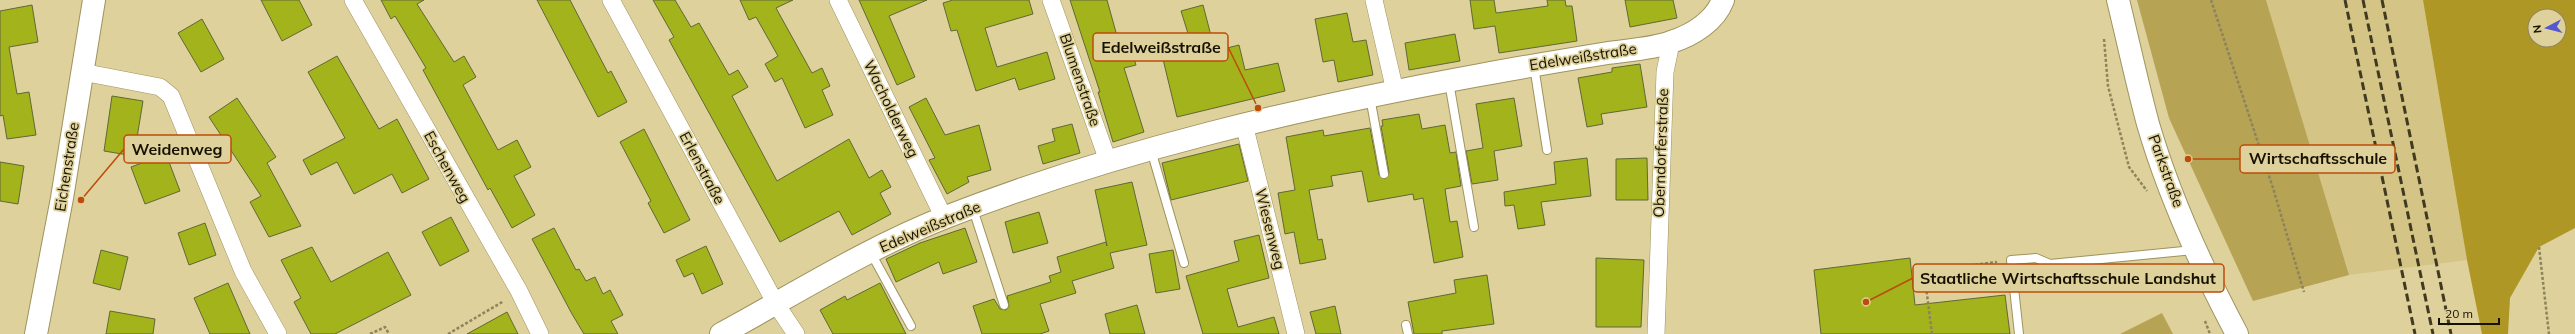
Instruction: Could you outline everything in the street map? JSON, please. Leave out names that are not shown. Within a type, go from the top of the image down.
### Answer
[{"type":"street","name":"Eichenstraße","points":[[36,334],[62,198],[94,0]]},
{"type":"street","name":"Eschenweg","points":[[354,0],[519,291],[540,334]]},
{"type":"street","name":"Erlenstraße","points":[[611,0],[776,304],[796,334]]},
{"type":"street","name":"Wacholderweg","points":[[838,0],[944,218]]},
{"type":"street","name":"Blumenstraße","points":[[1051,0],[1108,161]]},
{"type":"street","points":[[1374,0],[1394,91]]},
{"type":"street","points":[[1671,43],[1697,30],[1718,14],[1724,0]]},
{"type":"street","name":"Parkstraße","points":[[2118,0],[2149,125],[2165,174],[2217,298],[2237,334]]},
{"type":"street","name":"Edelweißstraße","points":[[721,334],[870,253],[944,218],[1108,161],[1244,124],[1370,96],[1534,65],[1671,43]]},
{"type":"street","name":"Oberndorferstraße","points":[[1656,334],[1665,72],[1671,43]]},
{"type":"street","points":[[82,72],[160,87],[171,96],[243,272],[278,334]]},
{"type":"street","name":"Wiesenweg","points":[[1244,124],[1296,334]]},
{"type":"lane","points":[[1534,65],[1547,150]]},
{"type":"lane","points":[[1449,81],[1474,227]]},
{"type":"lane","points":[[1370,96],[1384,174]]},
{"type":"lane","points":[[1151,149],[1184,263]]},
{"type":"lane","points":[[973,208],[1004,304]]},
{"type":"lane","points":[[2020,334],[2011,260],[2036,258],[2050,264],[2197,250]]},
{"type":"lane","points":[[870,253],[911,326]]},
{"type":"lane","points":[[1406,325],[1408,334]]},
{"type":"path","points":[[2211,0],[2273,188],[2304,292]]},
{"type":"path","points":[[2539,247],[2549,334]]},
{"type":"path","points":[[1932,334],[1924,271],[2011,260]]},
{"type":"path","points":[[448,334],[519,291]]},
{"type":"path","points":[[370,334],[385,327],[389,334]]},
{"type":"shaded area","points":[[2137,0],[2266,0],[2349,275],[2253,301],[2169,118]]},
{"type":"shaded area","points":[[2266,0],[2423,0],[2467,260],[2349,275]]},
{"type":"shaded area","points":[[2423,0],[2575,0],[2575,228],[2539,247],[2510,298],[2508,334],[2482,334],[2467,260]]},
{"type":"shaded area","points":[[2162,313],[2173,334],[2120,334]]},
{"type":"building","points":[[261,0],[299,0],[312,25],[282,41]]},
{"type":"building","points":[[381,0],[424,0],[417,4],[454,62],[464,56],[476,77],[463,85],[498,150],[517,140],[531,167],[514,176],[535,215],[512,228],[490,188],[488,190],[423,70],[426,68],[395,16],[391,19]]},
{"type":"building","points":[[537,0],[570,0],[608,73],[611,71],[627,102],[598,117]]},
{"type":"building","points":[[653,0],[675,0],[691,27],[699,23],[729,75],[738,70],[748,87],[732,96],[777,181],[849,139],[869,178],[882,170],[891,187],[880,193],[891,214],[852,235],[839,211],[780,242],[669,40],[674,37]]},
{"type":"building","points":[[740,0],[793,0],[776,8],[812,73],[822,68],[830,86],[822,90],[833,115],[805,128],[782,78],[775,82],[765,64],[778,56],[756,17],[749,20]]},
{"type":"building","points":[[859,0],[927,0],[889,16],[915,77],[897,85]]},
{"type":"building","points":[[953,0],[1029,0],[1033,14],[985,28],[997,67],[1047,52],[1055,79],[1019,90],[1015,78],[976,91],[957,30],[951,31],[943,3]]},
{"type":"building","points":[[1070,0],[1107,0],[1117,36],[1126,33],[1136,65],[1124,68],[1144,132],[1113,142],[1098,92],[1100,92]]},
{"type":"building","points":[[1470,0],[1494,0],[1496,13],[1548,6],[1547,0],[1565,0],[1566,6],[1572,6],[1577,41],[1499,53],[1495,26],[1474,29]]},
{"type":"building","points":[[1625,0],[1673,0],[1677,18],[1630,27]]},
{"type":"building","points":[[32,5],[38,42],[9,47],[17,94],[29,92],[36,135],[7,139],[3,115],[0,116],[0,11]]},
{"type":"building","points":[[1203,5],[1215,51],[1239,45],[1245,70],[1278,63],[1285,91],[1177,117],[1161,51],[1191,43],[1181,11]]},
{"type":"building","points":[[1347,13],[1353,42],[1366,40],[1373,75],[1338,82],[1334,60],[1323,62],[1315,19]]},
{"type":"building","points":[[202,19],[224,59],[201,72],[178,33]]},
{"type":"building","points":[[1455,34],[1460,61],[1409,70],[1405,43]]},
{"type":"building","points":[[337,56],[379,129],[397,119],[429,179],[402,193],[392,174],[354,194],[337,162],[311,175],[303,160],[345,138],[308,72]]},
{"type":"building","points":[[1640,64],[1647,107],[1601,114],[1603,124],[1587,127],[1578,78],[1612,72],[1612,68]]},
{"type":"building","points":[[112,96],[143,101],[134,156],[104,151]]},
{"type":"building","points":[[237,98],[276,157],[267,163],[301,226],[269,237],[250,202],[261,196],[209,117]]},
{"type":"building","points":[[926,98],[945,135],[979,125],[991,170],[967,177],[969,182],[947,194],[929,160],[935,158],[909,107]]},
{"type":"building","points":[[1514,98],[1522,146],[1494,151],[1498,180],[1472,184],[1466,151],[1483,148],[1476,104]]},
{"type":"building","points":[[1419,114],[1422,129],[1445,125],[1450,153],[1456,152],[1461,186],[1445,189],[1450,222],[1457,221],[1463,257],[1434,263],[1423,198],[1414,200],[1413,194],[1368,202],[1362,171],[1331,176],[1333,186],[1309,190],[1318,240],[1322,239],[1326,259],[1300,264],[1294,232],[1285,234],[1278,193],[1295,190],[1286,137],[1323,130],[1324,136],[1370,128],[1379,175],[1385,179],[1389,173],[1381,126],[1383,126],[1382,120]]},
{"type":"building","points":[[1072,124],[1080,153],[1043,164],[1038,146],[1055,141],[1052,129]]},
{"type":"building","points":[[644,129],[690,220],[664,233],[648,203],[651,201],[620,142]]},
{"type":"building","points":[[1239,144],[1248,181],[1171,200],[1162,163]]},
{"type":"building","points":[[166,154],[180,191],[145,204],[131,167]]},
{"type":"building","points":[[1587,158],[1591,196],[1541,202],[1545,225],[1518,229],[1514,205],[1505,206],[1504,192],[1556,184],[1554,162]]},
{"type":"building","points":[[1647,158],[1648,200],[1616,200],[1616,159]]},
{"type":"building","points":[[0,162],[24,166],[18,204],[0,201]]},
{"type":"building","points":[[1132,182],[1147,245],[1110,253],[1114,268],[1072,281],[1076,293],[1040,304],[1049,331],[1040,334],[982,334],[973,306],[994,299],[1000,309],[1006,310],[1009,306],[1007,296],[1051,282],[1049,276],[1061,272],[1057,257],[1106,242],[1107,246],[1095,190]]},
{"type":"building","points":[[1039,212],[1048,243],[1013,253],[1005,222]]},
{"type":"building","points":[[451,217],[469,251],[440,266],[422,232]]},
{"type":"building","points":[[205,223],[216,255],[189,265],[178,233]]},
{"type":"building","points":[[554,228],[576,270],[579,269],[586,281],[595,277],[603,294],[610,290],[623,315],[611,321],[618,334],[584,334],[532,239]]},
{"type":"building","points":[[965,228],[977,262],[943,274],[939,262],[896,282],[886,259],[920,243]]},
{"type":"building","points":[[1259,235],[1269,278],[1227,289],[1238,327],[1274,317],[1279,334],[1203,334],[1186,276],[1239,261],[1234,241]]},
{"type":"building","points":[[706,246],[723,284],[702,294],[693,273],[684,277],[676,260]]},
{"type":"building","points":[[312,247],[331,282],[388,252],[411,295],[335,334],[311,334],[294,302],[301,298],[281,260]]},
{"type":"building","points":[[101,250],[128,257],[120,290],[93,283]]},
{"type":"building","points":[[1173,250],[1180,289],[1156,293],[1149,254]]},
{"type":"building","points":[[1596,258],[1644,260],[1641,327],[1596,327]]},
{"type":"building","points":[[1910,258],[1915,305],[2005,295],[2010,334],[1821,334],[1814,270]]},
{"type":"building","points":[[1487,275],[1494,324],[1442,331],[1442,334],[1414,334],[1408,302],[1456,293],[1454,280]]},
{"type":"building","points":[[228,283],[250,334],[210,334],[194,298]]},
{"type":"building","points":[[880,283],[906,334],[833,334],[820,310],[845,296],[847,300]]},
{"type":"building","points":[[1137,305],[1145,334],[1110,334],[1105,314]]},
{"type":"building","points":[[1335,306],[1341,334],[1316,334],[1310,312]]},
{"type":"building","points":[[110,311],[155,319],[153,334],[106,334]]},
{"type":"building","points":[[507,312],[518,334],[467,334]]},
{"type":"railway","points":[[2345,0],[2415,334]]},
{"type":"railway","points":[[2363,0],[2433,334]]},
{"type":"railway","points":[[2382,0],[2451,334]]},
{"type":"place","name":"Edelweißstraße","points":[[1258,108]]},
{"type":"place","name":"Wirtschaftsschule","points":[[2188,159]]},
{"type":"place","name":"Weidenweg","points":[[81,200]]},
{"type":"place","name":"Staatliche Wirtschaftsschule Landshut","points":[[1866,302]]}]
